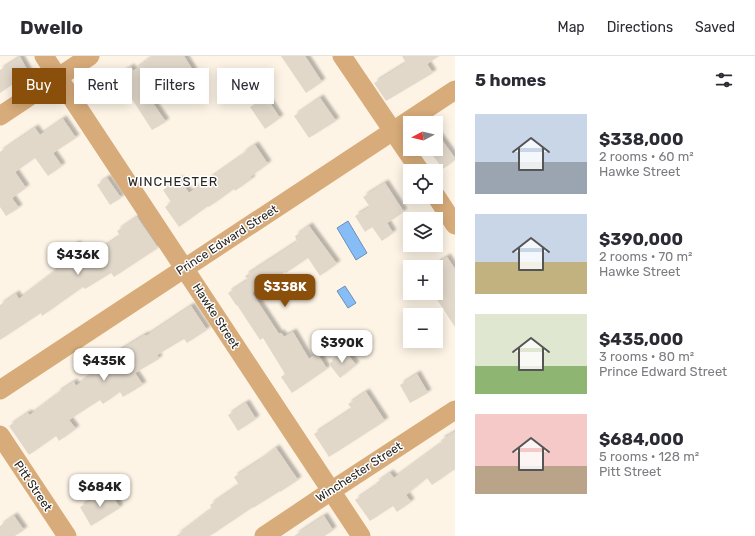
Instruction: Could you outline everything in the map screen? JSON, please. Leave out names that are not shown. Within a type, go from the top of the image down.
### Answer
[{"type":"street","name":"Hawke Street","points":[[44,56],[51,68]]},
{"type":"street","points":[[66,71],[90,56]]},
{"type":"street","points":[[342,56],[415,164]]},
{"type":"street","name":"Hawke Street","points":[[66,90],[361,536]]},
{"type":"street","name":"Prince Edward Street","points":[[0,390],[455,90]]},
{"type":"street","points":[[0,116],[18,104]]},
{"type":"street","points":[[441,204],[455,225]]},
{"type":"street","name":"Winchester Street","points":[[264,536],[455,410]]},
{"type":"street","name":"Pitt Street","points":[[0,435],[67,536]]},
{"type":"water","points":[[348,221],[367,253],[356,260],[337,228]]},
{"type":"water","points":[[345,286],[356,303],[348,308],[337,291]]},
{"type":"building","points":[[153,56],[184,56],[191,68],[140,68],[140,104],[154,104],[166,122],[152,130],[132,99],[132,69],[133,71]]},
{"type":"building","points":[[281,56],[305,56],[322,82],[306,93]]},
{"type":"building","points":[[402,56],[439,56],[427,64],[433,73],[386,101],[374,83],[406,63]]},
{"type":"building","points":[[20,57],[26,68],[12,68],[12,85],[0,93],[0,70]]},
{"type":"building","points":[[320,98],[336,121],[309,138],[294,116]]},
{"type":"building","points":[[255,104],[271,104],[280,118],[265,129],[250,107]]},
{"type":"building","points":[[63,119],[76,138],[53,153],[62,166],[48,176],[35,158],[15,172],[26,188],[12,198],[19,208],[6,216],[0,207],[0,152],[35,128],[40,135]]},
{"type":"building","points":[[443,142],[455,160],[443,169],[443,164],[439,164],[433,156],[443,156]]},
{"type":"building","points":[[255,145],[268,164],[250,177],[252,179],[235,191],[234,189],[209,207],[208,206],[179,227],[165,207],[171,202],[163,190],[179,179],[189,193]]},
{"type":"building","points":[[107,178],[121,198],[110,205],[97,185]]},
{"type":"building","points":[[385,183],[404,212],[387,223],[393,233],[382,241],[372,227],[365,232],[355,216],[370,207],[363,197]]},
{"type":"building","points":[[137,217],[158,248],[114,277],[111,273],[85,289],[83,287],[42,316],[41,313],[0,340],[0,305],[16,294],[19,299],[68,262],[66,259],[70,257],[66,250],[77,244],[86,259],[120,236],[117,231]]},
{"type":"building","points":[[309,226],[337,264],[320,276],[308,258],[252,293],[279,334],[281,333],[284,337],[293,332],[309,359],[317,353],[327,369],[292,393],[281,377],[285,374],[263,338],[260,340],[228,293],[248,280],[245,276],[297,242],[295,236]]},
{"type":"building","points":[[447,257],[455,269],[455,327],[437,300],[443,300],[442,260]]},
{"type":"building","points":[[191,306],[207,330],[187,343],[184,339],[157,355],[159,359],[135,373],[143,385],[123,397],[120,392],[103,404],[100,400],[69,420],[76,429],[59,441],[56,436],[29,455],[9,426],[28,413],[30,415],[58,394],[57,393],[74,382],[76,386],[103,366],[101,362],[145,335],[146,336]]},
{"type":"building","points":[[345,351],[356,365],[340,378],[329,364]]},
{"type":"building","points":[[417,374],[428,393],[410,403],[400,385]]},
{"type":"building","points":[[366,392],[385,421],[329,457],[314,434],[352,409],[348,404]]},
{"type":"building","points":[[246,403],[256,419],[238,431],[228,415]]},
{"type":"building","points":[[455,432],[455,469],[432,485],[427,478],[406,495],[411,502],[397,512],[393,506],[370,521],[355,500],[377,485],[376,483],[390,473],[394,478],[442,443],[441,440]]},
{"type":"building","points":[[276,448],[298,480],[253,507],[210,536],[176,536],[212,509],[210,505],[239,485],[234,477]]},
{"type":"building","points":[[109,490],[120,508],[91,526],[80,507]]},
{"type":"building","points":[[14,516],[24,530],[15,536],[0,536],[0,526]]},
{"type":"building","points":[[324,516],[333,530],[325,536],[294,536]]},
{"type":"district","name":"WINCHESTER","points":[[173,181]]}]
